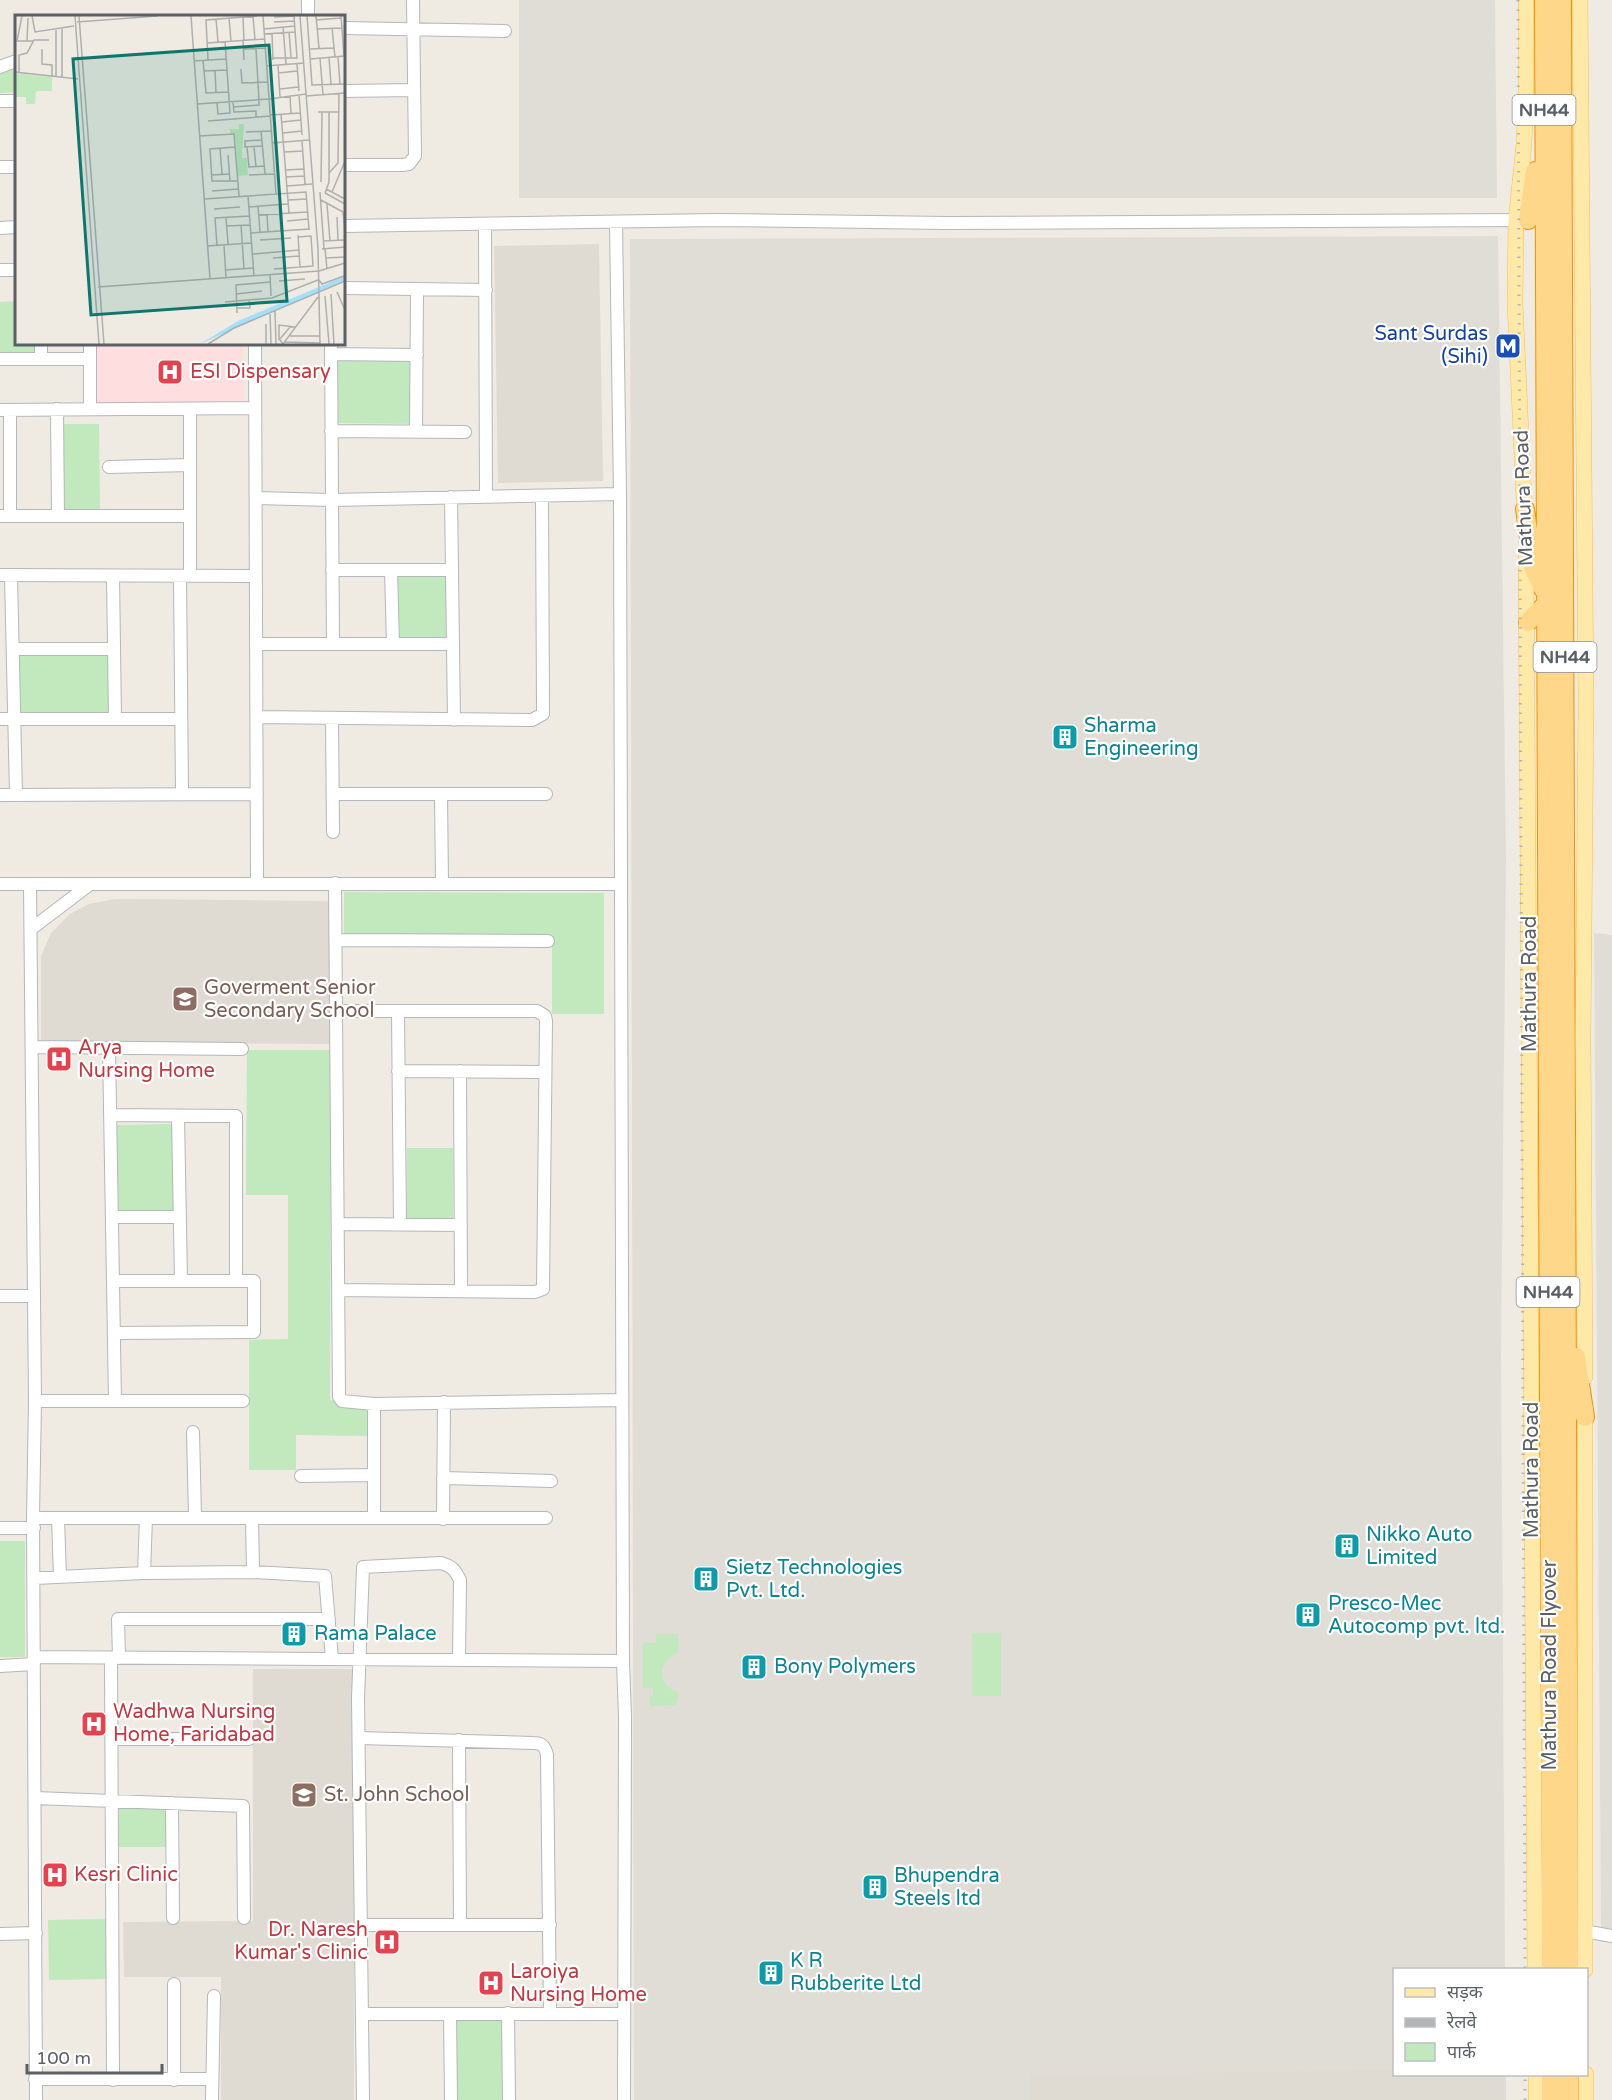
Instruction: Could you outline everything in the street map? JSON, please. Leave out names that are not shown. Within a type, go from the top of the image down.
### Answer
[{"type":"highway","name":"NH44","points":[[1530,220],[1544,106],[1544,0]]},
{"type":"highway","name":"Mathura Road","points":[[1562,0],[1567,1314]]},
{"type":"highway","name":"Mathura Road","points":[[1530,220],[1546,600]]},
{"type":"highway","points":[[1525,509],[1533,567],[1546,600],[1528,622]]},
{"type":"highway","name":"Mathura Road Flyover","points":[[1546,600],[1560,1967]]},
{"type":"highway","points":[[1567,1314],[1586,1417]]},
{"type":"highway","name":"Mathura Road Flyover","points":[[1560,1967],[1567,1314]]},
{"type":"highway","points":[[1551,2076],[1551,2100]]},
{"type":"highway","points":[[1569,2076],[1569,2100]]},
{"type":"main road","name":"Mathura Road","points":[[1526,0],[1524,144],[1530,220],[1515,303],[1525,509],[1560,1967]]},
{"type":"main road","points":[[1560,1967],[1584,1930],[1586,1417],[1583,1037],[1586,704],[1580,0]]},
{"type":"main road","points":[[1536,2076],[1536,2100]]},
{"type":"main road","points":[[1586,2076],[1586,2100]]},
{"type":"street","points":[[345,165],[402,165],[412,161],[416,151],[413,0]]},
{"type":"street","points":[[345,28],[506,31]]},
{"type":"street","points":[[0,66],[15,61]]},
{"type":"street","points":[[345,91],[414,90]]},
{"type":"street","points":[[0,102],[15,101]]},
{"type":"street","points":[[345,226],[717,220],[954,223],[1530,220]]},
{"type":"street","points":[[616,222],[620,494],[625,1717],[624,2100]]},
{"type":"street","points":[[485,225],[486,497]]},
{"type":"street","points":[[0,228],[15,227]]},
{"type":"street","points":[[345,288],[486,290]]},
{"type":"street","points":[[416,432],[417,289]]},
{"type":"street","points":[[41,345],[41,359]]},
{"type":"street","points":[[90,345],[90,409]]},
{"type":"street","points":[[255,345],[257,883]]},
{"type":"street","points":[[333,644],[331,349],[417,355]]},
{"type":"street","points":[[0,359],[90,359]]},
{"type":"street","points":[[190,516],[5,516],[5,410],[255,408]]},
{"type":"street","points":[[57,409],[58,516]]},
{"type":"street","points":[[182,794],[185,576],[190,516],[190,409]]},
{"type":"street","points":[[331,431],[465,432]]},
{"type":"street","points":[[108,467],[190,465]]},
{"type":"street","points":[[256,498],[332,500],[620,494]]},
{"type":"street","points":[[257,717],[532,720],[543,714],[542,496]]},
{"type":"street","points":[[451,497],[454,720]]},
{"type":"street","points":[[332,570],[452,570]]},
{"type":"street","points":[[391,570],[393,644]]},
{"type":"street","points":[[15,795],[13,649],[6,575],[256,576]]},
{"type":"street","points":[[113,576],[116,719]]},
{"type":"street","points":[[256,644],[453,644]]},
{"type":"street","points":[[13,649],[114,649]]},
{"type":"street","points":[[332,718],[333,832]]},
{"type":"street","points":[[0,719],[182,719]]},
{"type":"street","points":[[0,795],[257,794]]},
{"type":"street","points":[[333,794],[546,794]]},
{"type":"street","points":[[441,794],[442,883]]},
{"type":"street","points":[[335,883],[339,1397],[342,1401],[374,1404],[622,1400]]},
{"type":"street","points":[[0,884],[621,884]]},
{"type":"street","points":[[30,885],[35,1401],[33,1523],[36,2100]]},
{"type":"street","points":[[31,929],[89,885]]},
{"type":"street","points":[[336,940],[548,941]]},
{"type":"street","points":[[336,1011],[542,1013],[546,1022],[543,1288],[540,1292],[338,1290]]},
{"type":"street","points":[[399,1011],[400,1224]]},
{"type":"street","points":[[32,1047],[242,1049]]},
{"type":"street","points":[[110,1048],[115,1401]]},
{"type":"street","points":[[398,1071],[545,1072]]},
{"type":"street","points":[[460,1071],[461,1291]]},
{"type":"street","points":[[110,1115],[236,1116],[236,1281]]},
{"type":"street","points":[[178,1116],[181,1281]]},
{"type":"street","points":[[112,1217],[180,1217]]},
{"type":"street","points":[[338,1224],[461,1225]]},
{"type":"street","points":[[113,1281],[254,1281],[254,1332],[114,1333]]},
{"type":"street","points":[[0,1296],[33,1296]]},
{"type":"street","points":[[35,1401],[243,1401]]},
{"type":"street","points":[[443,1519],[444,1402]]},
{"type":"street","points":[[374,1404],[374,1518]]},
{"type":"street","points":[[193,1432],[195,1517]]},
{"type":"street","points":[[301,1476],[374,1475]]},
{"type":"street","points":[[443,1478],[551,1481]]},
{"type":"street","points":[[58,1518],[60,1577]]},
{"type":"street","points":[[0,1528],[58,1518],[546,1518]]},
{"type":"street","points":[[144,1573],[146,1518]]},
{"type":"street","points":[[252,1518],[253,1572]]},
{"type":"street","points":[[363,2100],[359,1738],[363,1567],[441,1563],[449,1565],[456,1571],[460,1580],[459,1660]]},
{"type":"street","points":[[35,1578],[144,1573],[253,1572],[325,1576],[332,1659]]},
{"type":"street","points":[[113,2080],[112,1739],[118,1619],[329,1619]]},
{"type":"street","points":[[0,1666],[34,1660],[115,1658],[623,1661]]},
{"type":"street","points":[[359,1738],[540,1743],[546,1747],[550,2013]]},
{"type":"street","points":[[112,1739],[249,1739]]},
{"type":"street","points":[[459,1740],[460,1925]]},
{"type":"street","points":[[35,1798],[243,1806],[244,1918]]},
{"type":"street","points":[[172,1803],[173,1918]]},
{"type":"street","points":[[361,1925],[550,1925]]},
{"type":"street","points":[[1584,1930],[1612,1935]]},
{"type":"street","points":[[0,1934],[36,1933]]},
{"type":"street","points":[[174,1984],[174,2080]]},
{"type":"street","points":[[212,2100],[214,1996]]},
{"type":"street","points":[[508,2013],[509,2100]]},
{"type":"street","points":[[362,2014],[624,2014]]},
{"type":"street","points":[[450,2014],[451,2100]]},
{"type":"street","points":[[35,2079],[212,2079]]},
{"type":"shaded area","points":[[519,0],[1495,0],[1497,198],[519,198]]},
{"type":"shaded area","points":[[1498,236],[1506,860],[1501,1353],[1505,1968],[1393,1968],[1393,2076],[1506,2076],[1506,2100],[634,2100],[630,239]]},
{"type":"shaded area","points":[[599,244],[603,481],[498,483],[494,246]]},
{"type":"shaded area","name":"ESI Dispensary","points":[[97,345],[243,345],[244,401],[97,403]]},
{"type":"shaded area","name":"Goverment Senior Secondary School","points":[[115,899],[329,901],[331,1044],[41,1042],[41,956],[51,933],[70,914],[89,904]]},
{"type":"shaded area","points":[[1594,933],[1612,935],[1612,1931],[1601,1929]]},
{"type":"shaded area","name":"St. John School","points":[[253,1669],[354,1669],[354,2100],[221,2100],[221,1977],[124,1977],[123,1922],[253,1921]]},
{"type":"shaded area","points":[[1393,2070],[1393,2076],[1504,2076],[1504,2100],[1030,2100],[1030,2075]]},
{"type":"green space","points":[[15,69],[15,92],[0,93],[0,74]]},
{"type":"green space","points":[[15,301],[15,345],[37,345],[37,355],[0,355],[0,302]]},
{"type":"green space","points":[[336,359],[413,360],[413,424],[336,423]]},
{"type":"green space","points":[[63,424],[99,424],[100,509],[63,509]]},
{"type":"green space","points":[[448,575],[449,639],[398,640],[396,576]]},
{"type":"green space","points":[[109,655],[110,713],[19,715],[18,656]]},
{"type":"green space","points":[[344,892],[604,893],[604,1014],[552,1014],[552,936],[344,935]]},
{"type":"green space","points":[[247,1050],[331,1050],[330,1400],[369,1400],[369,1436],[296,1435],[296,1470],[249,1470],[249,1340],[288,1339],[288,1195],[246,1195]]},
{"type":"green space","points":[[172,1124],[174,1210],[116,1212],[115,1125]]},
{"type":"green space","points":[[407,1148],[453,1148],[453,1219],[407,1219]]},
{"type":"green space","points":[[0,1541],[25,1541],[25,1657],[0,1657]]},
{"type":"green space","points":[[972,1633],[1001,1633],[1001,1696],[972,1696]]},
{"type":"green space","points":[[656,1634],[678,1634],[678,1652],[666,1662],[662,1673],[666,1684],[679,1693],[676,1705],[650,1706],[653,1688],[643,1688],[643,1643],[656,1643]]},
{"type":"green space","points":[[167,1804],[168,1847],[119,1847],[119,1805]]},
{"type":"green space","points":[[107,1919],[108,1979],[49,1980],[48,1920]]},
{"type":"green space","points":[[455,2020],[503,2020],[503,2100],[455,2100]]},
{"type":"railway","points":[[1518,0],[1525,1968]]},
{"type":"railway","points":[[1525,2076],[1525,2100]]},
{"type":"place","name":"Sant Surdas (Sihi)","points":[[1508,346]]},
{"type":"place","name":"ESI Dispensary","points":[[170,372]]},
{"type":"place","name":"Sharma Engineering","points":[[1065,737]]},
{"type":"place","name":"Goverment Senior Secondary School","points":[[185,999]]},
{"type":"place","name":"Arya Nursing Home","points":[[59,1059]]},
{"type":"place","name":"Nikko Auto Limited","points":[[1347,1546]]},
{"type":"place","name":"Sietz Technologies Pvt. Ltd.","points":[[706,1579]]},
{"type":"place","name":"Presco-Mec Autocomp pvt. ltd.","points":[[1308,1615]]},
{"type":"place","name":"Rama Palace","points":[[294,1634]]},
{"type":"place","name":"Bony Polymers","points":[[754,1667]]},
{"type":"place","name":"Wadhwa Nursing Home, Faridabad","points":[[94,1724]]},
{"type":"place","name":"St. John School","points":[[304,1795]]},
{"type":"place","name":"Kesri Clinic","points":[[55,1875]]},
{"type":"place","name":"Bhupendra Steels ltd","points":[[875,1887]]},
{"type":"place","name":"Dr. Naresh Kumar's Clinic","points":[[387,1942]]},
{"type":"place","name":"K R Rubberite Ltd","points":[[771,1973]]},
{"type":"place","name":"Laroiya Nursing Home","points":[[491,1983]]}]
